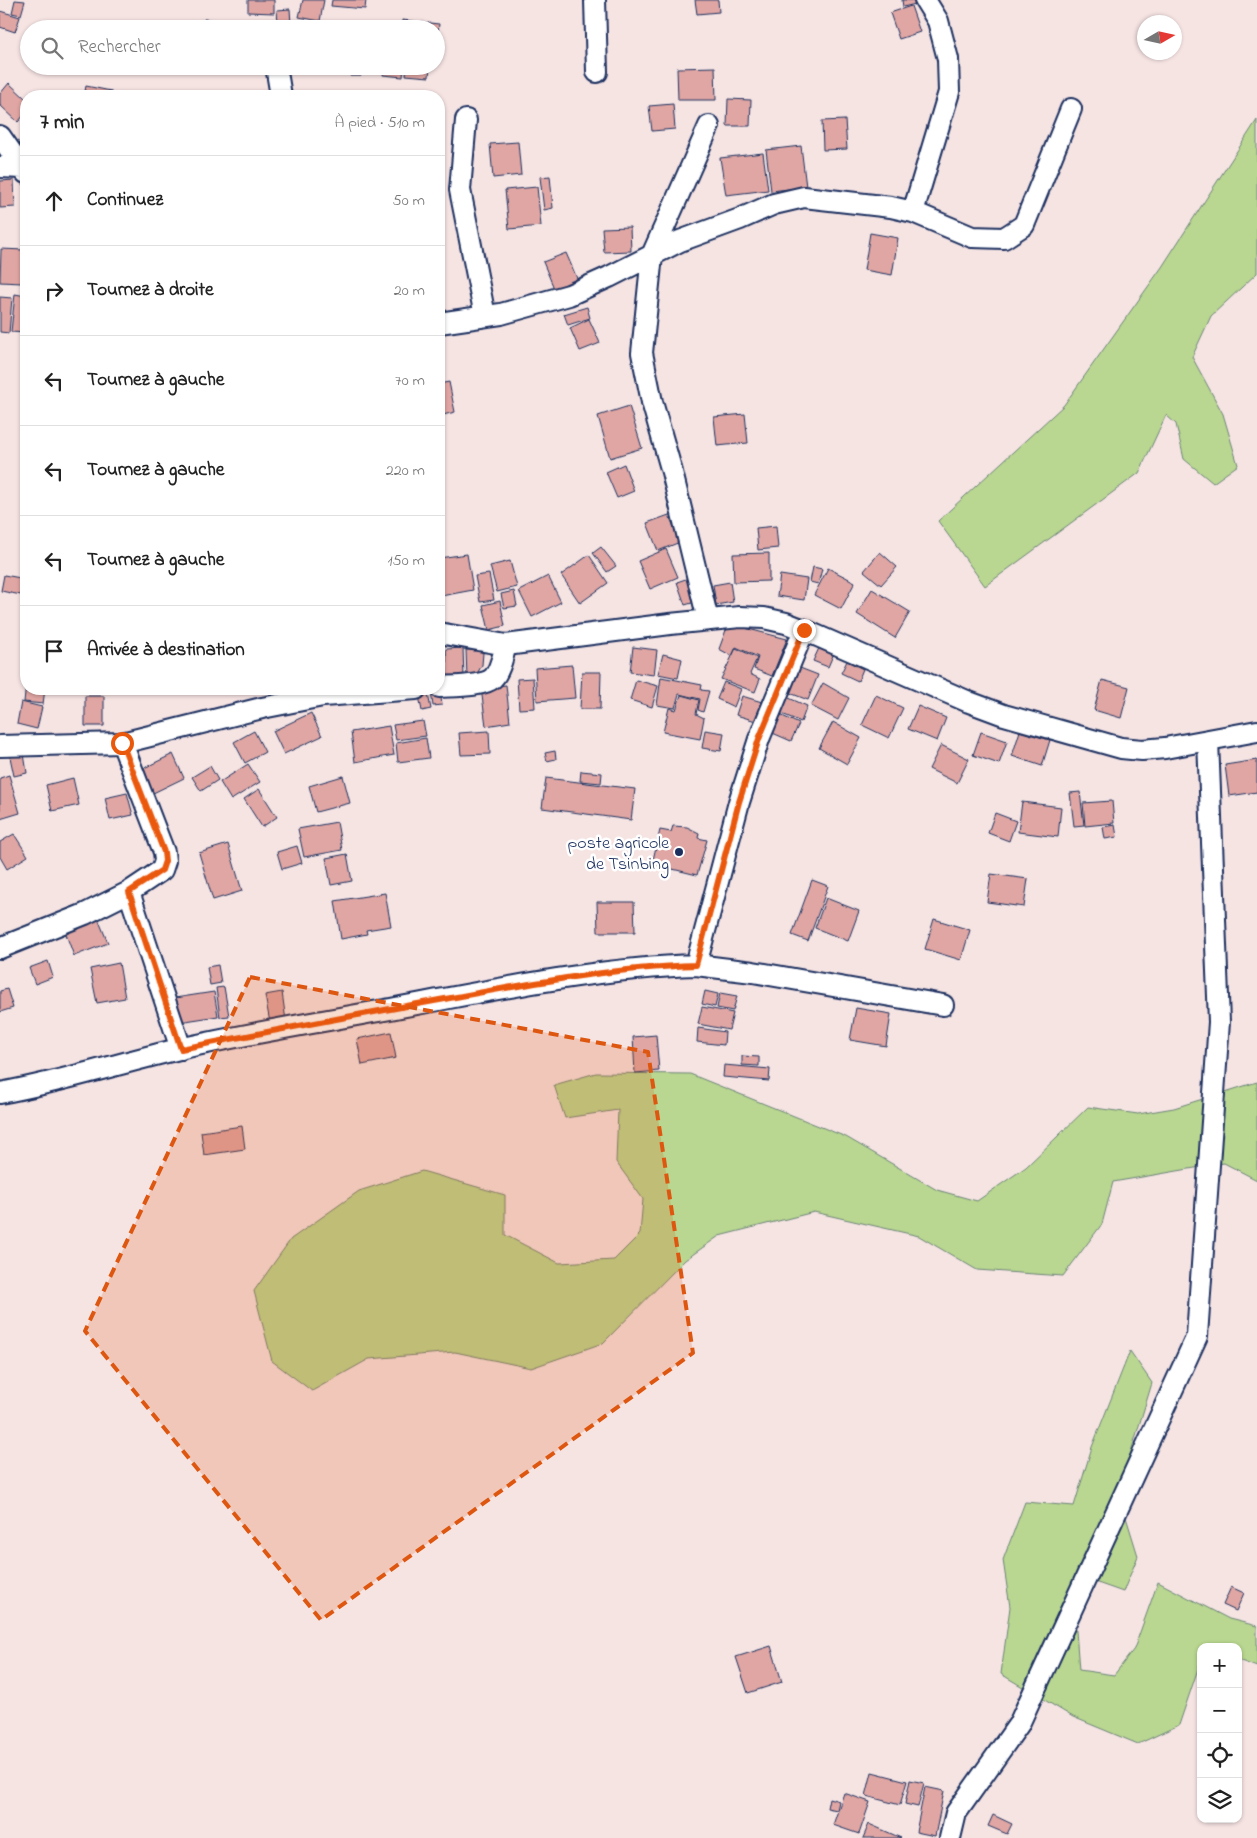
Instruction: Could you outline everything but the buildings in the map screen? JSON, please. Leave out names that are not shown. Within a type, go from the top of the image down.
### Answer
[{"type":"street","points":[[595,0],[597,72]]},
{"type":"street","points":[[913,212],[949,92],[948,59],[938,21],[925,0]]},
{"type":"street","points":[[278,75],[280,90]]},
{"type":"street","points":[[445,322],[486,316],[569,295],[680,241],[740,219],[774,204],[804,198],[891,207],[913,212],[972,237],[1004,238],[1024,225],[1070,109]]},
{"type":"street","points":[[466,120],[460,190],[486,316]]},
{"type":"street","points":[[708,620],[672,472],[652,402],[642,353],[652,255],[709,126]]},
{"type":"street","points":[[0,136],[20,163]]},
{"type":"street","points":[[0,167],[20,169]]},
{"type":"street","points":[[445,634],[506,645],[708,620],[740,617],[764,618],[786,623],[804,630],[968,702],[1004,715],[1121,748],[1142,750],[1165,748],[1257,731]]},
{"type":"street","points":[[696,965],[720,869],[753,757],[804,630]]},
{"type":"street","points":[[445,686],[484,683],[493,678],[506,645]]},
{"type":"street","points":[[0,746],[122,743],[262,708],[336,695]]},
{"type":"street","points":[[950,1838],[956,1813],[1019,1724],[1197,1336],[1218,1022],[1208,740]]},
{"type":"street","points":[[0,948],[85,914],[129,892],[162,870],[165,861],[164,852],[122,743]]},
{"type":"street","points":[[129,892],[181,1049]]},
{"type":"street","points":[[0,1093],[181,1049],[281,1029],[553,979],[649,967],[696,965],[753,972],[943,1005]]},
{"type":"highlighted area","points":[[250,977],[648,1052],[693,1353],[321,1620],[85,1331]]},
{"type":"green space","points":[[1257,120],[1257,273],[1211,316],[1192,357],[1223,414],[1238,465],[1213,483],[1184,459],[1176,424],[1166,415],[1139,473],[985,586],[938,521],[1064,405],[1162,267]]},
{"type":"green space","points":[[596,1073],[690,1074],[846,1137],[937,1190],[977,1201],[1026,1167],[1088,1107],[1138,1114],[1174,1108],[1257,1082],[1257,1180],[1224,1163],[1113,1182],[1102,1224],[1063,1276],[977,1270],[919,1236],[814,1212],[719,1236],[685,1260],[603,1343],[531,1368],[455,1352],[369,1359],[312,1391],[272,1361],[254,1291],[291,1239],[359,1191],[422,1171],[505,1195],[505,1235],[559,1263],[614,1260],[640,1234],[643,1199],[616,1162],[618,1110],[565,1118],[554,1085]]},
{"type":"green space","points":[[1130,1351],[1152,1383],[1130,1455],[1117,1488],[1138,1556],[1123,1592],[1089,1580],[1074,1604],[1079,1670],[1114,1675],[1134,1649],[1158,1582],[1229,1619],[1257,1626],[1257,1667],[1242,1661],[1242,1643],[1197,1643],[1197,1672],[1179,1725],[1138,1744],[1073,1717],[1001,1674],[1010,1607],[1003,1560],[1025,1502],[1074,1506],[1092,1447]]},
{"type":"place","name":"poste agricole de Tsinbing","points":[[679,852]]},
{"type":"route","points":[[122,743],[164,852],[165,861],[162,870],[129,892],[181,1049],[553,979],[649,967],[696,965],[720,869],[759,739],[804,630]]}]
